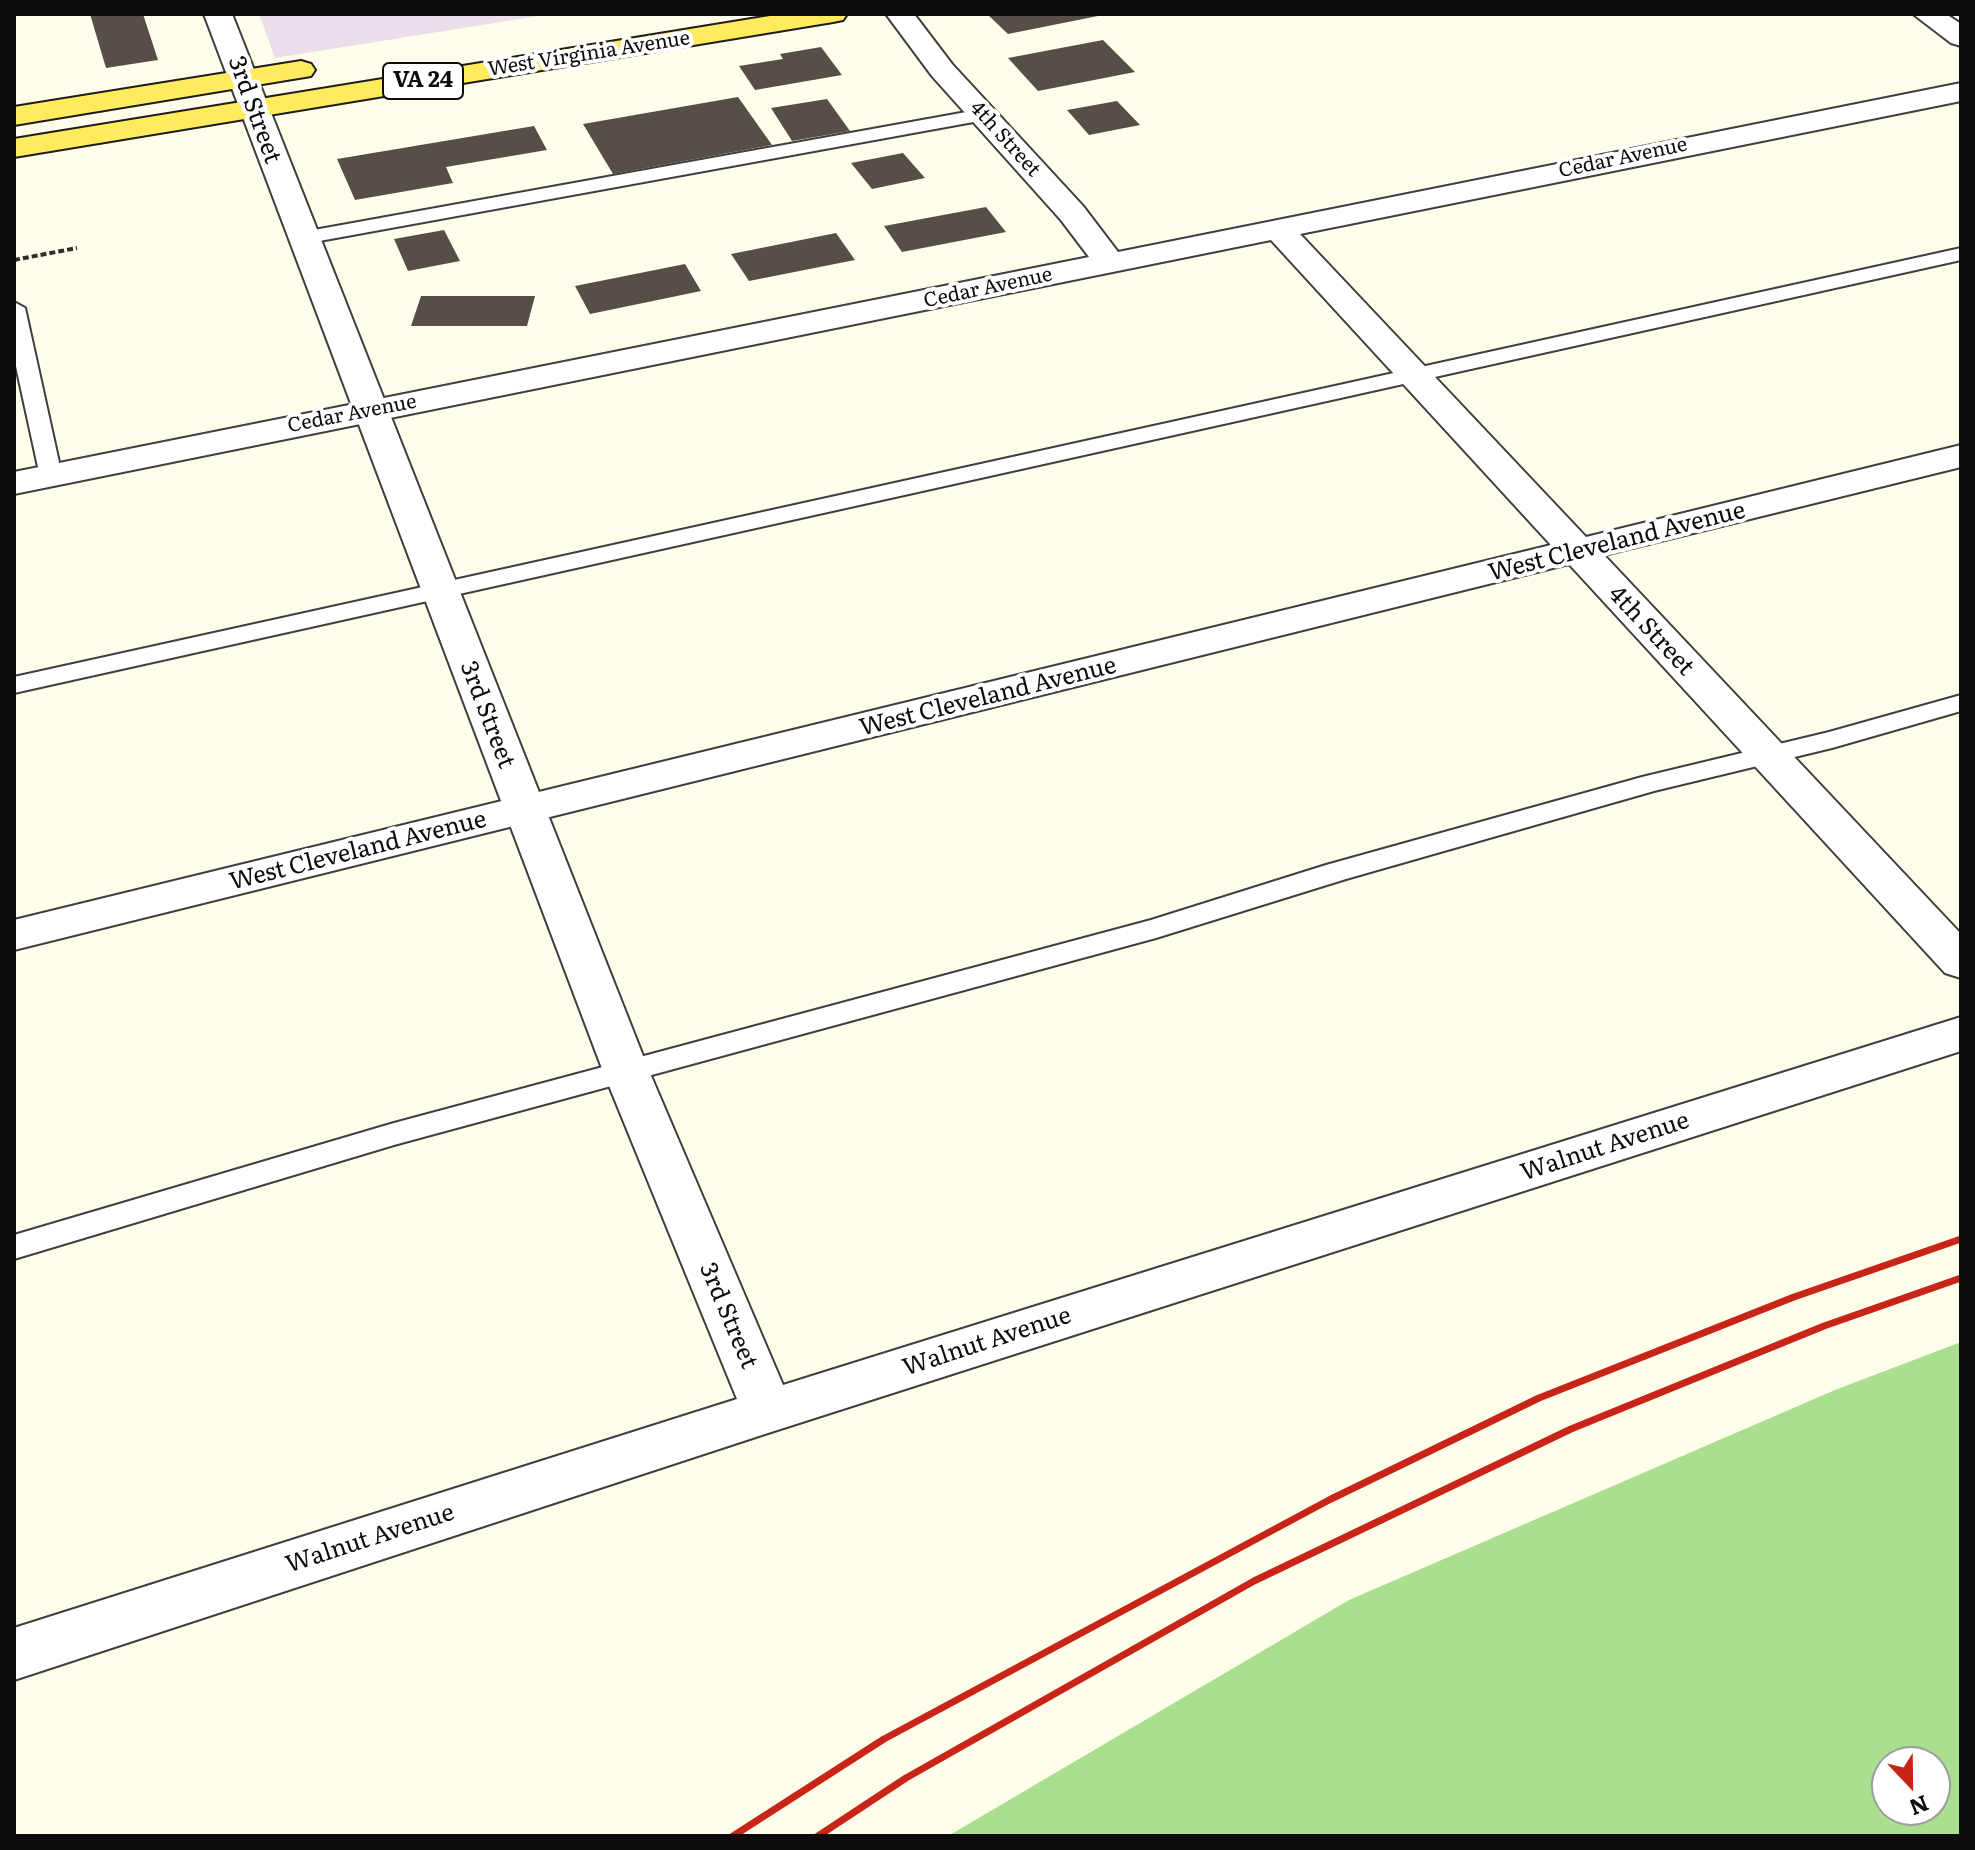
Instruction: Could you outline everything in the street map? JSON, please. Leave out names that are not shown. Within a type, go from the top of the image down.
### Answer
[{"type":"main road","name":"West Virginia Avenue","points":[[14,116],[248,94],[833,14]]},
{"type":"main road","name":"West Virginia Avenue","points":[[14,148],[248,94],[322,67]]},
{"type":"street","name":"3rd Street","points":[[218,14],[626,1071],[768,1411]]},
{"type":"street","name":"4th Street","points":[[900,14],[942,70],[1072,213],[1110,263]]},
{"type":"street","points":[[1927,14],[1961,37]]},
{"type":"street","name":"Cedar Avenue","points":[[14,483],[1961,92]]},
{"type":"street","name":"4th Street","points":[[1278,229],[1961,962]]},
{"type":"street","name":"West Cleveland Avenue","points":[[14,935],[1961,456]]},
{"type":"street","name":"Walnut Avenue","points":[[14,1654],[768,1411],[1961,1034]]},
{"type":"lane","points":[[303,238],[983,115]]},
{"type":"lane","points":[[14,685],[1961,254]]},
{"type":"lane","points":[[14,308],[51,476]]},
{"type":"lane","points":[[14,1247],[394,1134],[1156,928],[1336,872],[1651,783],[1768,756],[1961,703]]},
{"type":"path","points":[[14,260],[77,248]]},
{"type":"shaded area","points":[[259,14],[551,14],[275,58]]},
{"type":"green space","points":[[1961,1342],[1959,1836],[948,1836],[1349,1600],[1835,1390]]},
{"type":"building","points":[[90,14],[143,14],[158,60],[106,68]]},
{"type":"building","points":[[987,14],[1103,14],[1103,15],[1008,34]]},
{"type":"building","points":[[1103,40],[1135,72],[1038,91],[1008,58]]},
{"type":"building","points":[[821,47],[842,75],[755,90],[739,66],[783,59],[780,54]]},
{"type":"building","points":[[738,97],[772,145],[613,174],[583,124]]},
{"type":"building","points":[[827,99],[850,131],[792,141],[771,108]]},
{"type":"building","points":[[1117,101],[1140,125],[1089,135],[1067,110]]},
{"type":"building","points":[[534,126],[547,150],[446,167],[453,183],[355,200],[337,159]]},
{"type":"building","points":[[903,153],[925,178],[872,189],[851,163]]},
{"type":"building","points":[[986,207],[1006,232],[902,252],[884,226]]},
{"type":"building","points":[[444,230],[460,261],[408,271],[394,239]]},
{"type":"building","points":[[836,233],[855,260],[749,281],[731,254]]},
{"type":"building","points":[[685,264],[701,291],[590,314],[575,286]]},
{"type":"building","points":[[421,296],[535,296],[527,326],[411,326]]},
{"type":"railway","points":[[733,1836],[884,1739],[1329,1500],[1539,1398],[1794,1297],[1961,1239]]},
{"type":"railway","points":[[818,1836],[906,1778],[1254,1581],[1571,1429],[1824,1326],[1961,1278]]}]
